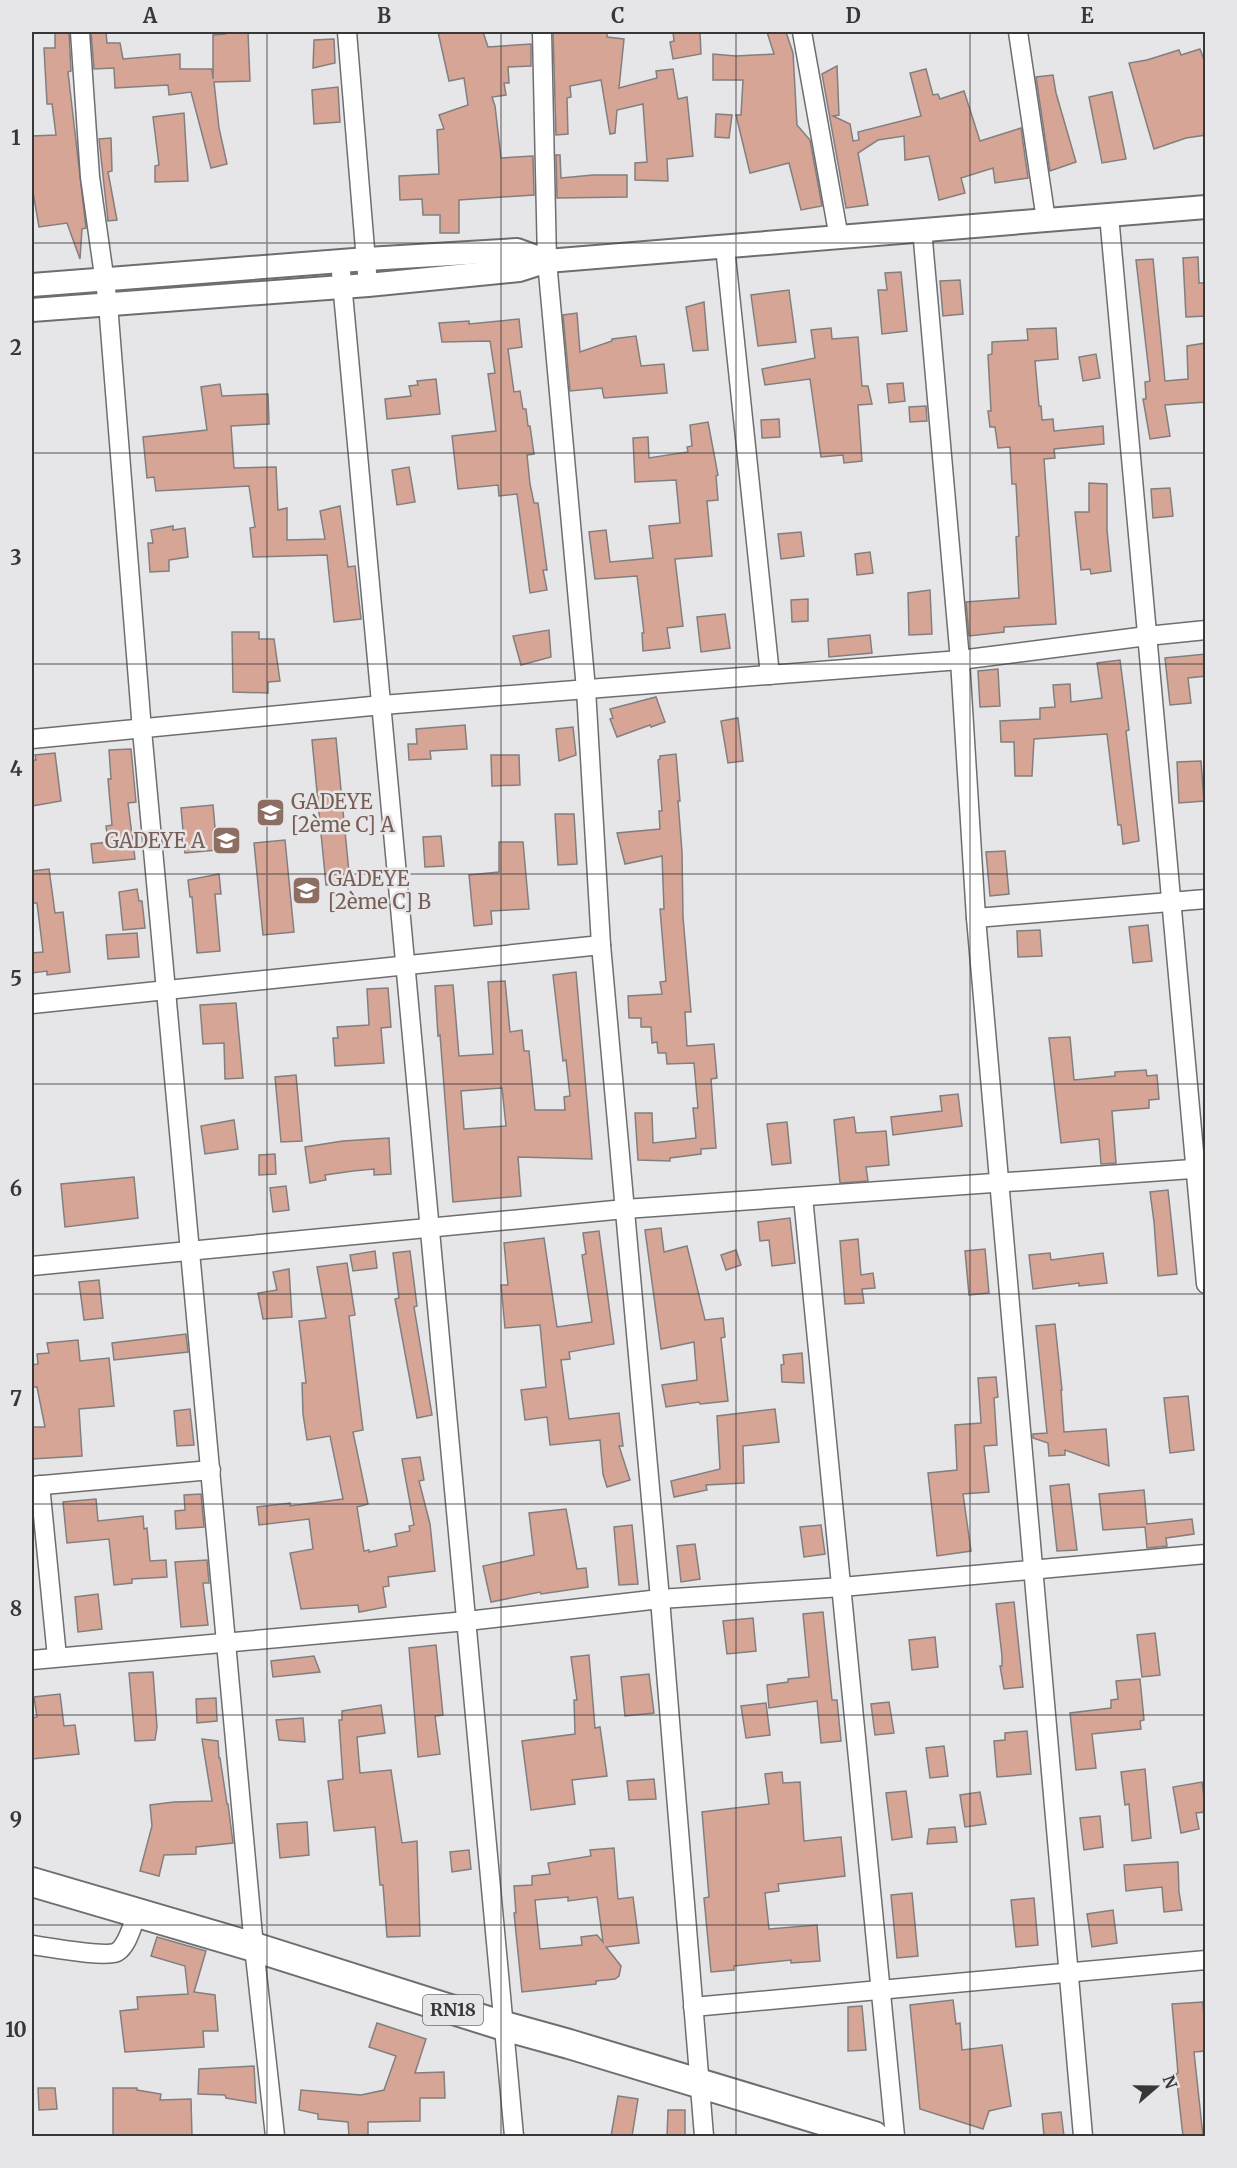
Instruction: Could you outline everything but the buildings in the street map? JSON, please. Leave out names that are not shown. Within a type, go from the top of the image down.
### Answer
[{"type":"main road","name":"RN18","points":[[32,1882],[254,1947],[504,2026],[874,2136]]},
{"type":"street","points":[[80,32],[90,177],[108,304],[142,730],[254,1947],[275,2136]]},
{"type":"street","points":[[347,32],[368,285]]},
{"type":"street","points":[[542,32],[547,261],[586,689],[601,945],[660,1599],[704,2136]]},
{"type":"street","points":[[802,32],[839,238]]},
{"type":"street","points":[[1018,32],[1046,220]]},
{"type":"street","points":[[32,310],[368,285],[519,270],[547,261],[1206,207]]},
{"type":"street","points":[[1109,215],[1171,902],[1200,1169],[1206,1284]]},
{"type":"street","points":[[922,229],[960,660],[976,918],[1083,2136]]},
{"type":"street","points":[[725,248],[770,675]]},
{"type":"street","points":[[32,285],[367,259],[517,250],[547,261]]},
{"type":"street","points":[[340,261],[514,2136]]},
{"type":"street","points":[[32,739],[382,705],[960,660],[1206,630]]},
{"type":"street","points":[[976,918],[1206,899]]},
{"type":"street","points":[[32,1004],[601,945]]},
{"type":"street","points":[[32,1266],[625,1209],[1200,1169]]},
{"type":"street","points":[[803,1197],[895,2136]]},
{"type":"street","points":[[57,1657],[36,1485],[211,1470]]},
{"type":"street","points":[[32,1660],[467,1621],[660,1599],[842,1587],[1206,1554]]},
{"type":"street","points":[[32,1945],[102,1954],[117,1952],[124,1945],[137,1914]]},
{"type":"street","points":[[693,2007],[1206,1960]]},
{"type":"place","name":"GADEYE [2ème C] A","points":[[270,813]]},
{"type":"place","name":"GADEYE A","points":[[226,841]]},
{"type":"place","name":"GADEYE [2ème C] B","points":[[307,890]]}]
